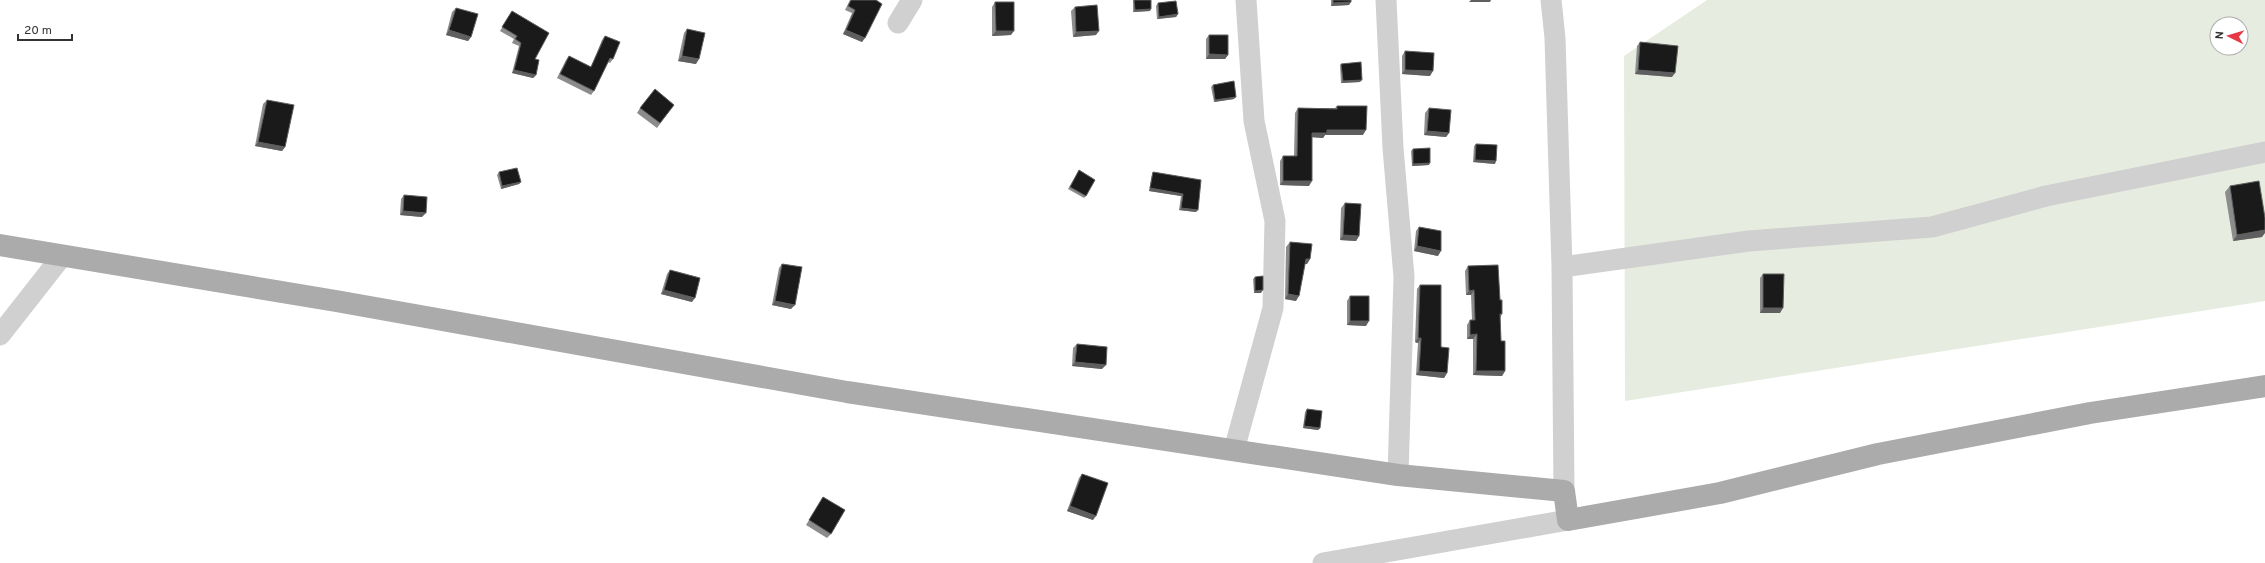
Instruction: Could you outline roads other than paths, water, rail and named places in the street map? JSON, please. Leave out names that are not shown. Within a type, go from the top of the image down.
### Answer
[{"type":"main road","points":[[0,245],[336,301],[847,392],[1398,475],[1564,491],[1568,520],[1720,492],[1878,454],[2090,413],[2265,386]]},
{"type":"street","points":[[898,23],[912,0]]},
{"type":"street","points":[[1234,450],[1273,308],[1275,221],[1254,121],[1246,0]]},
{"type":"street","points":[[1386,0],[1393,148],[1404,276],[1398,475]]},
{"type":"street","points":[[1551,0],[1555,38],[1562,267],[1564,491]]},
{"type":"street","points":[[1562,267],[1749,241],[1932,227],[2046,196],[2265,152]]},
{"type":"street","points":[[0,335],[62,256]]},
{"type":"street","points":[[1323,563],[1568,520]]}]
